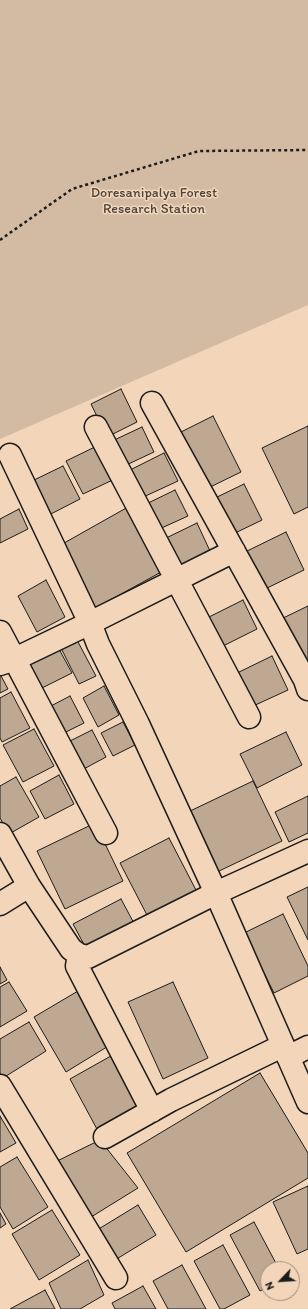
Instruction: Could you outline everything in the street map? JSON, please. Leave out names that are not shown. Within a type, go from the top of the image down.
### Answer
[{"type":"street","points":[[152,403],[305,680],[308,689]]},
{"type":"street","points":[[96,427],[248,717]]},
{"type":"street","points":[[10,455],[90,623],[98,644],[138,724],[216,893],[308,1102]]},
{"type":"street","points":[[8,662],[234,551]]},
{"type":"street","points":[[0,632],[8,662],[106,833]]},
{"type":"street","points":[[0,834],[29,886],[71,949],[79,955],[88,957],[216,893],[308,852]]},
{"type":"street","points":[[0,904],[29,886]]},
{"type":"street","points":[[79,955],[77,966],[152,1111]]},
{"type":"street","points":[[105,1137],[171,1100],[285,1051],[308,1047]]},
{"type":"street","points":[[0,1086],[116,1278]]},
{"type":"path","points":[[0,240],[72,189],[199,151],[308,150]]},
{"type":"green space","name":"Doresanipalya Forest Research Station","points":[[0,0],[308,0],[308,305],[0,439]]},
{"type":"building","points":[[121,389],[137,422],[107,437],[91,404]]},
{"type":"building","points":[[213,416],[241,472],[204,490],[177,434]]},
{"type":"building","points":[[308,426],[308,507],[294,514],[262,448]]},
{"type":"building","points":[[142,427],[154,452],[122,467],[110,442]]},
{"type":"building","points":[[103,443],[119,477],[83,494],[66,461]]},
{"type":"building","points":[[164,453],[178,481],[139,499],[126,472]]},
{"type":"building","points":[[63,466],[80,499],[47,516],[30,482]]},
{"type":"building","points":[[244,484],[262,520],[231,535],[213,499]]},
{"type":"building","points":[[175,490],[188,516],[155,531],[142,506]]},
{"type":"building","points":[[128,507],[163,571],[92,610],[57,547]]},
{"type":"building","points":[[19,509],[28,529],[0,543],[0,519]]},
{"type":"building","points":[[197,523],[210,551],[174,569],[160,541]]},
{"type":"building","points":[[286,532],[304,570],[261,591],[243,553]]},
{"type":"building","points":[[46,580],[65,617],[37,632],[18,596]]},
{"type":"building","points":[[243,600],[257,629],[219,648],[205,619]]},
{"type":"building","points":[[308,606],[308,676],[279,620]]},
{"type":"building","points":[[77,640],[96,676],[79,684],[61,648]]},
{"type":"building","points":[[59,649],[72,673],[38,690],[26,666]]},
{"type":"building","points":[[272,656],[288,690],[251,707],[235,674]]},
{"type":"building","points":[[0,674],[8,689],[0,693]]},
{"type":"building","points":[[104,686],[119,715],[98,727],[83,698]]},
{"type":"building","points":[[11,692],[30,728],[2,742],[0,738],[0,698]]},
{"type":"building","points":[[70,696],[84,723],[62,734],[49,707]]},
{"type":"building","points":[[123,722],[135,745],[113,756],[101,733]]},
{"type":"building","points":[[34,729],[54,766],[23,782],[3,745]]},
{"type":"building","points":[[92,730],[106,757],[80,771],[66,743]]},
{"type":"building","points":[[286,732],[302,765],[257,788],[240,754]]},
{"type":"building","points":[[59,775],[74,804],[45,819],[30,791]]},
{"type":"building","points":[[16,777],[39,817],[9,834],[0,818],[0,786]]},
{"type":"building","points":[[253,781],[282,841],[217,872],[188,812]]},
{"type":"building","points":[[308,796],[308,833],[289,842],[275,812]]},
{"type":"building","points":[[95,823],[123,881],[65,909],[37,851]]},
{"type":"building","points":[[169,838],[197,892],[148,917],[120,863]]},
{"type":"building","points":[[308,887],[308,940],[287,897]]},
{"type":"building","points":[[121,899],[136,927],[88,952],[73,924]]},
{"type":"building","points":[[283,914],[308,966],[308,976],[274,993],[244,933]]},
{"type":"building","points":[[0,967],[7,980],[0,984]]},
{"type":"building","points":[[9,982],[27,1011],[0,1027],[0,987]]},
{"type":"building","points":[[173,982],[208,1058],[163,1079],[128,1002]]},
{"type":"building","points":[[78,991],[110,1045],[66,1072],[34,1017]]},
{"type":"building","points":[[29,1022],[46,1051],[3,1078],[0,1073],[0,1039]]},
{"type":"building","points":[[118,1052],[147,1105],[98,1131],[70,1079]]},
{"type":"building","points":[[260,1073],[308,1153],[308,1178],[186,1252],[127,1153]]},
{"type":"building","points":[[0,1116],[16,1143],[0,1152]]},
{"type":"building","points":[[100,1140],[138,1188],[83,1222],[49,1165]]},
{"type":"building","points":[[17,1157],[48,1207],[13,1229],[0,1207],[0,1167]]},
{"type":"building","points":[[308,1186],[308,1249],[297,1254],[273,1202]]},
{"type":"building","points":[[138,1205],[156,1235],[115,1260],[97,1230]]},
{"type":"building","points":[[52,1210],[80,1255],[39,1280],[12,1234]]},
{"type":"building","points":[[0,1213],[6,1224],[0,1228]]},
{"type":"building","points":[[254,1222],[275,1261],[260,1261],[260,1291],[230,1235]]},
{"type":"building","points":[[223,1245],[250,1295],[224,1309],[220,1309],[194,1261]]},
{"type":"building","points":[[88,1260],[104,1295],[80,1309],[61,1309],[49,1283]]},
{"type":"building","points":[[182,1265],[206,1309],[168,1309],[153,1281]]},
{"type":"building","points":[[143,1286],[156,1309],[115,1309],[112,1303]]},
{"type":"building","points":[[45,1290],[55,1309],[10,1309]]}]
